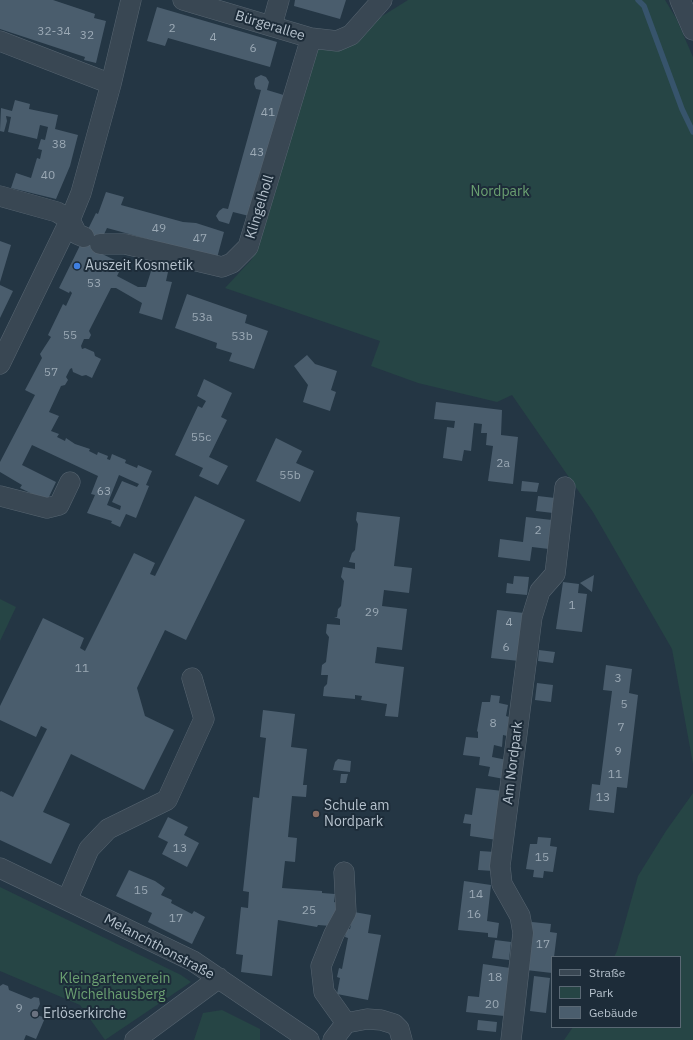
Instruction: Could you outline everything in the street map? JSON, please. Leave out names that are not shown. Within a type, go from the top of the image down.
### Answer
[{"type":"street","points":[[0,364],[70,220],[81,194],[111,84],[131,0]]},
{"type":"street","name":"Bürgerallee","points":[[182,0],[272,25],[312,38],[337,41],[351,35],[382,0]]},
{"type":"street","points":[[272,25],[279,0]]},
{"type":"street","points":[[680,0],[693,30]]},
{"type":"street","name":"Klingelholl","points":[[70,220],[77,234],[92,241],[125,244],[222,267],[232,263],[248,247],[312,38]]},
{"type":"street","points":[[0,41],[111,84]]},
{"type":"street","points":[[0,196],[56,212],[70,220]]},
{"type":"street","points":[[0,496],[47,508],[59,505],[70,482]]},
{"type":"street","name":"Am Nordpark","points":[[512,1040],[524,933],[520,916],[502,884],[500,866],[532,617],[540,591],[555,574],[565,488]]},
{"type":"street","points":[[67,900],[89,849],[108,829],[167,800],[204,719],[192,678]]},
{"type":"street","name":"Melanchthonstraße","points":[[0,868],[193,961],[309,1040]]},
{"type":"street","points":[[344,872],[346,912],[334,934],[321,966],[324,992],[346,1023]]},
{"type":"street","points":[[135,1040],[219,978]]},
{"type":"street","points":[[333,1040],[346,1023],[357,1020],[381,1020],[394,1024],[399,1029],[402,1040]]},
{"type":"green space","name":"Nordpark","points":[[408,0],[665,0],[676,18],[693,57],[693,764],[672,649],[593,512],[512,395],[497,402],[418,383],[371,366],[380,341],[225,288],[252,259],[310,52],[357,39],[376,20]]},
{"type":"green space","points":[[0,599],[16,607],[0,641]]},
{"type":"green space","points":[[693,793],[693,1040],[564,1040],[572,1028],[681,1028],[681,956],[614,956],[638,876],[666,831]]},
{"type":"green space","name":"Kleingartenverein Wichelhausberg","points":[[0,887],[181,975],[191,982],[105,1040],[80,1005],[0,971]]},
{"type":"green space","points":[[222,1010],[260,1029],[260,1040],[194,1040],[203,1013]]},
{"type":"building","points":[[0,0],[53,0],[95,14],[94,18],[106,21],[96,63],[84,60],[85,57],[0,29]]},
{"type":"building","points":[[295,0],[346,0],[340,19],[294,6]]},
{"type":"building","points":[[157,7],[277,42],[270,67],[168,38],[165,46],[147,41]]},
{"type":"building","points":[[261,75],[266,77],[269,82],[267,90],[287,96],[253,217],[233,212],[229,224],[219,221],[216,216],[223,208],[228,209],[261,90],[256,89],[254,84],[255,78]]},
{"type":"building","points":[[15,100],[30,104],[29,109],[58,115],[55,129],[78,135],[70,166],[56,199],[11,188],[16,173],[31,178],[37,158],[40,159],[42,150],[38,149],[41,139],[45,140],[48,127],[40,125],[37,139],[8,132],[11,117],[6,116],[7,121],[4,132],[0,131],[1,108],[12,111]]},
{"type":"building","points":[[106,192],[124,197],[121,205],[183,222],[196,223],[224,232],[217,258],[107,228],[96,251],[123,264],[117,276],[138,287],[146,287],[152,268],[168,272],[166,281],[172,282],[162,320],[139,313],[142,303],[116,288],[111,288],[89,331],[91,335],[89,339],[84,339],[81,346],[82,349],[85,348],[94,352],[95,356],[101,359],[92,378],[86,375],[82,376],[73,372],[72,368],[70,369],[66,377],[68,380],[65,385],[61,386],[49,412],[59,416],[51,431],[59,434],[57,437],[65,441],[66,438],[75,444],[90,449],[89,451],[97,455],[98,452],[108,456],[107,459],[110,460],[112,454],[126,460],[125,463],[137,468],[138,465],[152,471],[146,485],[149,486],[136,518],[126,514],[120,527],[111,523],[112,521],[87,513],[95,495],[91,494],[98,476],[32,445],[22,465],[56,482],[47,501],[20,488],[22,485],[0,472],[0,462],[35,395],[25,390],[42,358],[40,354],[51,337],[48,335],[63,304],[66,306],[72,293],[59,288],[96,213],[98,214]],"holes":[[[119,475],[139,484],[137,487],[122,481],[112,502],[121,506],[120,510],[107,505]]]},
{"type":"building","points":[[0,241],[11,245],[0,282]]},
{"type":"building","points":[[0,285],[13,291],[0,318]]},
{"type":"building","points":[[187,294],[247,315],[245,323],[268,331],[254,369],[229,361],[232,353],[216,348],[217,343],[175,328]]},
{"type":"building","points":[[307,355],[315,364],[337,371],[331,390],[336,392],[330,411],[303,402],[308,385],[294,366]]},
{"type":"building","points":[[204,379],[232,393],[221,417],[227,420],[209,457],[228,466],[218,485],[199,476],[203,468],[175,455],[198,406],[202,408],[206,401],[197,396]]},
{"type":"building","points":[[436,402],[502,410],[501,435],[518,437],[513,484],[488,481],[493,446],[486,445],[487,433],[481,433],[482,424],[474,423],[471,451],[464,450],[462,461],[443,458],[447,427],[454,428],[455,421],[434,419]]},
{"type":"building","points":[[276,438],[302,451],[296,463],[314,471],[300,502],[256,481]]},
{"type":"building","points":[[522,481],[539,483],[537,492],[521,491]]},
{"type":"building","points":[[195,496],[245,520],[186,640],[165,630],[137,688],[145,716],[174,730],[144,790],[71,754],[43,812],[70,824],[51,864],[0,840],[0,792],[1,791],[13,797],[47,729],[41,726],[36,737],[0,720],[0,706],[43,618],[84,638],[80,648],[85,651],[134,553],[155,563],[150,574],[155,576]]},
{"type":"building","points":[[538,496],[555,498],[553,513],[536,511]]},
{"type":"building","points":[[357,512],[400,517],[394,566],[412,568],[409,593],[384,590],[382,606],[407,609],[402,650],[377,647],[375,663],[404,667],[398,717],[385,716],[387,704],[361,700],[362,696],[355,695],[355,699],[323,696],[328,675],[321,675],[322,665],[326,662],[329,637],[326,633],[327,624],[340,625],[340,619],[334,617],[337,617],[338,609],[341,606],[344,581],[341,577],[343,567],[355,569],[355,563],[349,562],[352,553],[355,550],[358,524],[356,520]]},
{"type":"building","points":[[526,517],[552,520],[549,549],[532,547],[530,561],[498,557],[500,539],[523,542]]},
{"type":"building","points":[[594,575],[592,592],[580,583]]},
{"type":"building","points":[[514,576],[529,577],[527,595],[506,593],[507,583],[513,584]]},
{"type":"building","points":[[563,582],[579,584],[578,593],[587,594],[582,632],[556,629]]},
{"type":"building","points":[[497,610],[524,613],[519,661],[491,658]]},
{"type":"building","points":[[539,650],[555,652],[553,663],[538,661]]},
{"type":"building","points":[[606,665],[632,669],[629,693],[638,695],[627,788],[617,787],[614,813],[589,810],[592,784],[600,785],[612,691],[603,690]]},
{"type":"building","points":[[537,683],[553,685],[551,702],[535,700]]},
{"type":"building","points":[[491,695],[500,696],[499,703],[508,705],[506,716],[509,717],[507,736],[503,735],[502,747],[494,745],[492,757],[507,760],[504,779],[488,776],[490,767],[479,765],[480,757],[463,755],[466,737],[478,738],[477,731],[482,702],[490,702]]},
{"type":"building","name":"Schule am Nordpark","points":[[263,710],[295,714],[291,747],[307,749],[303,785],[307,785],[306,797],[292,796],[288,837],[297,838],[295,862],[285,861],[282,888],[322,891],[322,893],[335,894],[334,902],[338,903],[331,926],[318,925],[317,927],[278,920],[272,976],[241,972],[243,955],[236,954],[241,907],[248,908],[249,892],[243,891],[253,797],[259,798],[266,738],[260,737]]},
{"type":"building","points":[[338,759],[351,761],[350,772],[333,770],[335,762]]},
{"type":"building","points":[[341,774],[348,774],[346,783],[340,783]]},
{"type":"building","points":[[476,788],[503,791],[497,840],[470,836],[471,824],[463,823],[465,814],[472,815]]},
{"type":"building","points":[[168,817],[188,827],[184,835],[199,843],[187,867],[162,854],[168,842],[158,837]]},
{"type":"building","points":[[538,837],[551,838],[550,846],[557,847],[553,872],[544,871],[543,878],[533,877],[534,870],[526,869],[530,844],[537,844]]},
{"type":"building","points":[[480,851],[495,852],[493,871],[478,870]]},
{"type":"building","points":[[129,870],[155,881],[165,888],[161,895],[172,900],[171,903],[192,914],[194,911],[205,917],[192,944],[148,922],[152,913],[116,896]]},
{"type":"building","points":[[464,881],[491,885],[487,921],[499,923],[497,938],[488,937],[488,933],[458,930]]},
{"type":"building","points":[[354,912],[371,915],[368,933],[381,935],[368,1000],[337,994],[340,978],[337,977],[339,968],[342,969],[348,938],[345,937],[347,928],[350,929]]},
{"type":"building","points":[[532,922],[551,924],[550,932],[557,933],[554,956],[551,956],[551,973],[526,970]]},
{"type":"building","points":[[495,940],[511,942],[509,960],[492,958]]},
{"type":"building","points":[[483,964],[510,968],[504,1016],[466,1012],[468,996],[479,997]]},
{"type":"building","points":[[534,976],[550,978],[546,1013],[530,1011]]},
{"type":"building","points":[[3,984],[8,986],[9,990],[31,999],[34,997],[39,998],[40,1004],[35,1014],[45,1018],[36,1039],[26,1035],[24,1040],[0,1040],[0,986]]},
{"type":"building","points":[[478,1020],[497,1022],[496,1032],[477,1030]]},
{"type":"waterway","points":[[638,0],[644,6],[682,109],[693,132]]},
{"type":"place","name":"Auszeit Kosmetik","points":[[77,266]]},
{"type":"place","name":"Schule am Nordpark","points":[[316,814]]},
{"type":"place","name":"Erlöserkirche","points":[[35,1014]]}]
